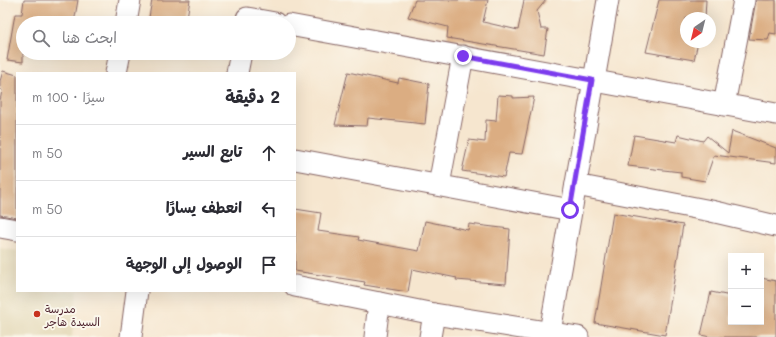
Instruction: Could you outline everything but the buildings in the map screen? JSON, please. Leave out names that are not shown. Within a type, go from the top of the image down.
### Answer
[{"type":"street","points":[[127,16],[130,0]]},
{"type":"street","points":[[550,332],[570,210],[576,185],[592,80],[608,0]]},
{"type":"street","points":[[724,105],[744,0]]},
{"type":"street","points":[[296,26],[776,114]]},
{"type":"street","points":[[439,185],[463,56]]},
{"type":"street","points":[[116,72],[119,60]]},
{"type":"street","points":[[237,72],[239,60]]},
{"type":"street","points":[[296,159],[570,210]]},
{"type":"street","points":[[576,185],[711,211],[776,226]]},
{"type":"street","points":[[0,227],[16,230]]},
{"type":"street","points":[[296,286],[434,314],[578,337]]},
{"type":"street","points":[[131,337],[137,292]]},
{"type":"street","points":[[375,337],[379,303]]},
{"type":"street","points":[[430,337],[434,314]]},
{"type":"shaded area","name":"مدرسة السيدة هاجر","points":[[0,248],[16,251],[16,292],[77,292],[72,337],[0,337]]},
{"type":"place","name":"مدرسة السيدة هاجر","points":[[37,314]]},
{"type":"route","points":[[463,56],[592,80],[576,185],[570,210]]}]
